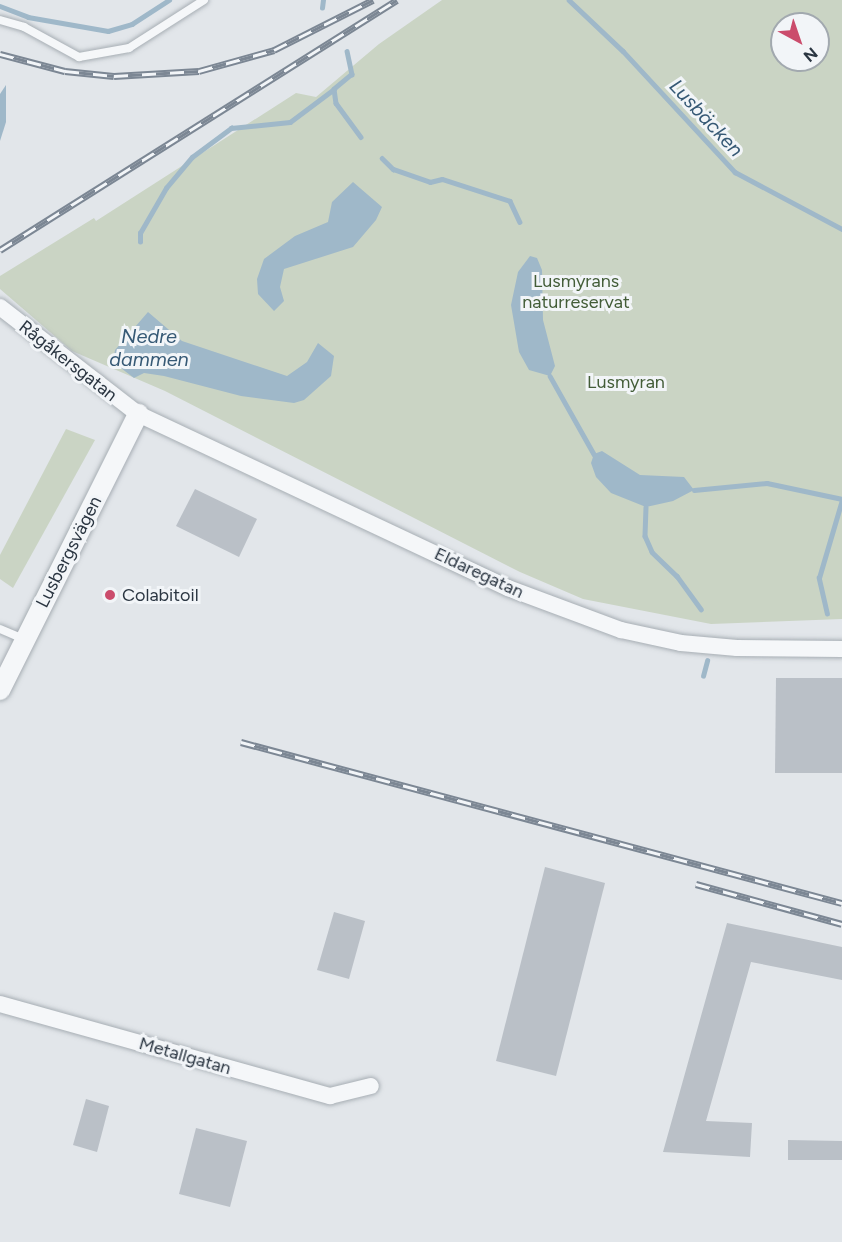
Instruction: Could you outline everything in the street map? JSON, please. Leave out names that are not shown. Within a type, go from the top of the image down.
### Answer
[{"type":"street","name":"Rågåkersgatan","points":[[0,307],[138,414]]},
{"type":"street","name":"Lusbergsvägen","points":[[0,690],[138,414]]},
{"type":"street","name":"Eldaregatan","points":[[138,414],[508,588],[621,630],[681,643],[726,647],[842,649]]},
{"type":"street","name":"Metallgatan","points":[[0,1004],[330,1096],[370,1086]]},
{"type":"lane","points":[[0,20],[24,27],[79,57],[129,48],[204,0]]},
{"type":"lane","points":[[0,629],[25,639]]},
{"type":"green space","name":"Lusmyran","points":[[442,0],[842,0],[842,619],[711,624],[583,599],[520,572],[165,391],[72,351],[0,289],[0,276],[94,218],[96,221],[296,93],[316,97],[379,44]]},
{"type":"green space","points":[[66,429],[95,440],[13,588],[0,579],[0,555]]},
{"type":"water","points":[[6,85],[6,122],[0,141],[0,94]]},
{"type":"water","points":[[353,182],[382,207],[376,220],[353,247],[284,269],[280,287],[284,301],[274,311],[258,294],[257,279],[264,259],[295,236],[328,222],[332,202]]},
{"type":"water","points":[[530,256],[537,258],[542,270],[543,320],[555,366],[550,376],[529,370],[519,352],[511,305],[518,272]]},
{"type":"water","name":"Nedre dammen","points":[[148,312],[182,341],[287,376],[307,362],[318,343],[334,356],[331,376],[304,400],[294,403],[241,396],[164,376],[144,373],[134,378],[113,362],[115,350]]},
{"type":"water","points":[[602,451],[640,475],[684,477],[694,490],[673,501],[646,507],[611,493],[596,477],[591,463],[594,454]]},
{"type":"building","points":[[195,489],[257,519],[239,557],[176,526]]},
{"type":"building","points":[[776,678],[842,678],[842,773],[775,773]]},
{"type":"building","points":[[545,867],[605,883],[556,1076],[496,1061]]},
{"type":"building","points":[[334,912],[365,921],[349,979],[317,970]]},
{"type":"building","points":[[727,923],[842,947],[842,980],[751,962],[706,1121],[752,1123],[750,1157],[663,1152]]},
{"type":"building","points":[[86,1099],[109,1106],[97,1152],[73,1145]]},
{"type":"building","points":[[196,1128],[247,1141],[230,1207],[179,1194]]},
{"type":"building","points":[[788,1140],[842,1141],[842,1160],[788,1160]]},
{"type":"waterway","points":[[0,6],[28,17],[108,31],[132,24],[169,0]]},
{"type":"waterway","points":[[322,8],[323,0]]},
{"type":"waterway","name":"Lusbäcken","points":[[569,0],[623,51],[735,172],[842,229]]},
{"type":"waterway","points":[[347,51],[352,74],[334,89],[336,103],[361,137]]},
{"type":"waterway","points":[[140,242],[140,233],[166,188],[192,157],[231,128],[290,122],[334,89]]},
{"type":"waterway","points":[[382,158],[393,169],[430,182],[442,179],[510,201],[520,222]]},
{"type":"waterway","points":[[550,376],[594,454]]},
{"type":"waterway","points":[[694,490],[767,483],[842,499]]},
{"type":"waterway","points":[[827,614],[819,578],[842,500]]},
{"type":"waterway","points":[[646,507],[645,536],[652,552],[677,576],[701,609]]},
{"type":"waterway","points":[[703,676],[707,661]]},
{"type":"railway","points":[[0,54],[65,71],[114,76],[199,71],[274,50],[373,0]]},
{"type":"railway","points":[[0,250],[397,0]]},
{"type":"railway","points":[[241,742],[842,903]]},
{"type":"railway","points":[[696,884],[842,924]]},
{"type":"place","name":"Colabitoil","points":[[110,595]]},
{"type":"park label","name":"Lusmyrans naturreservat","points":[[576,292]]}]
